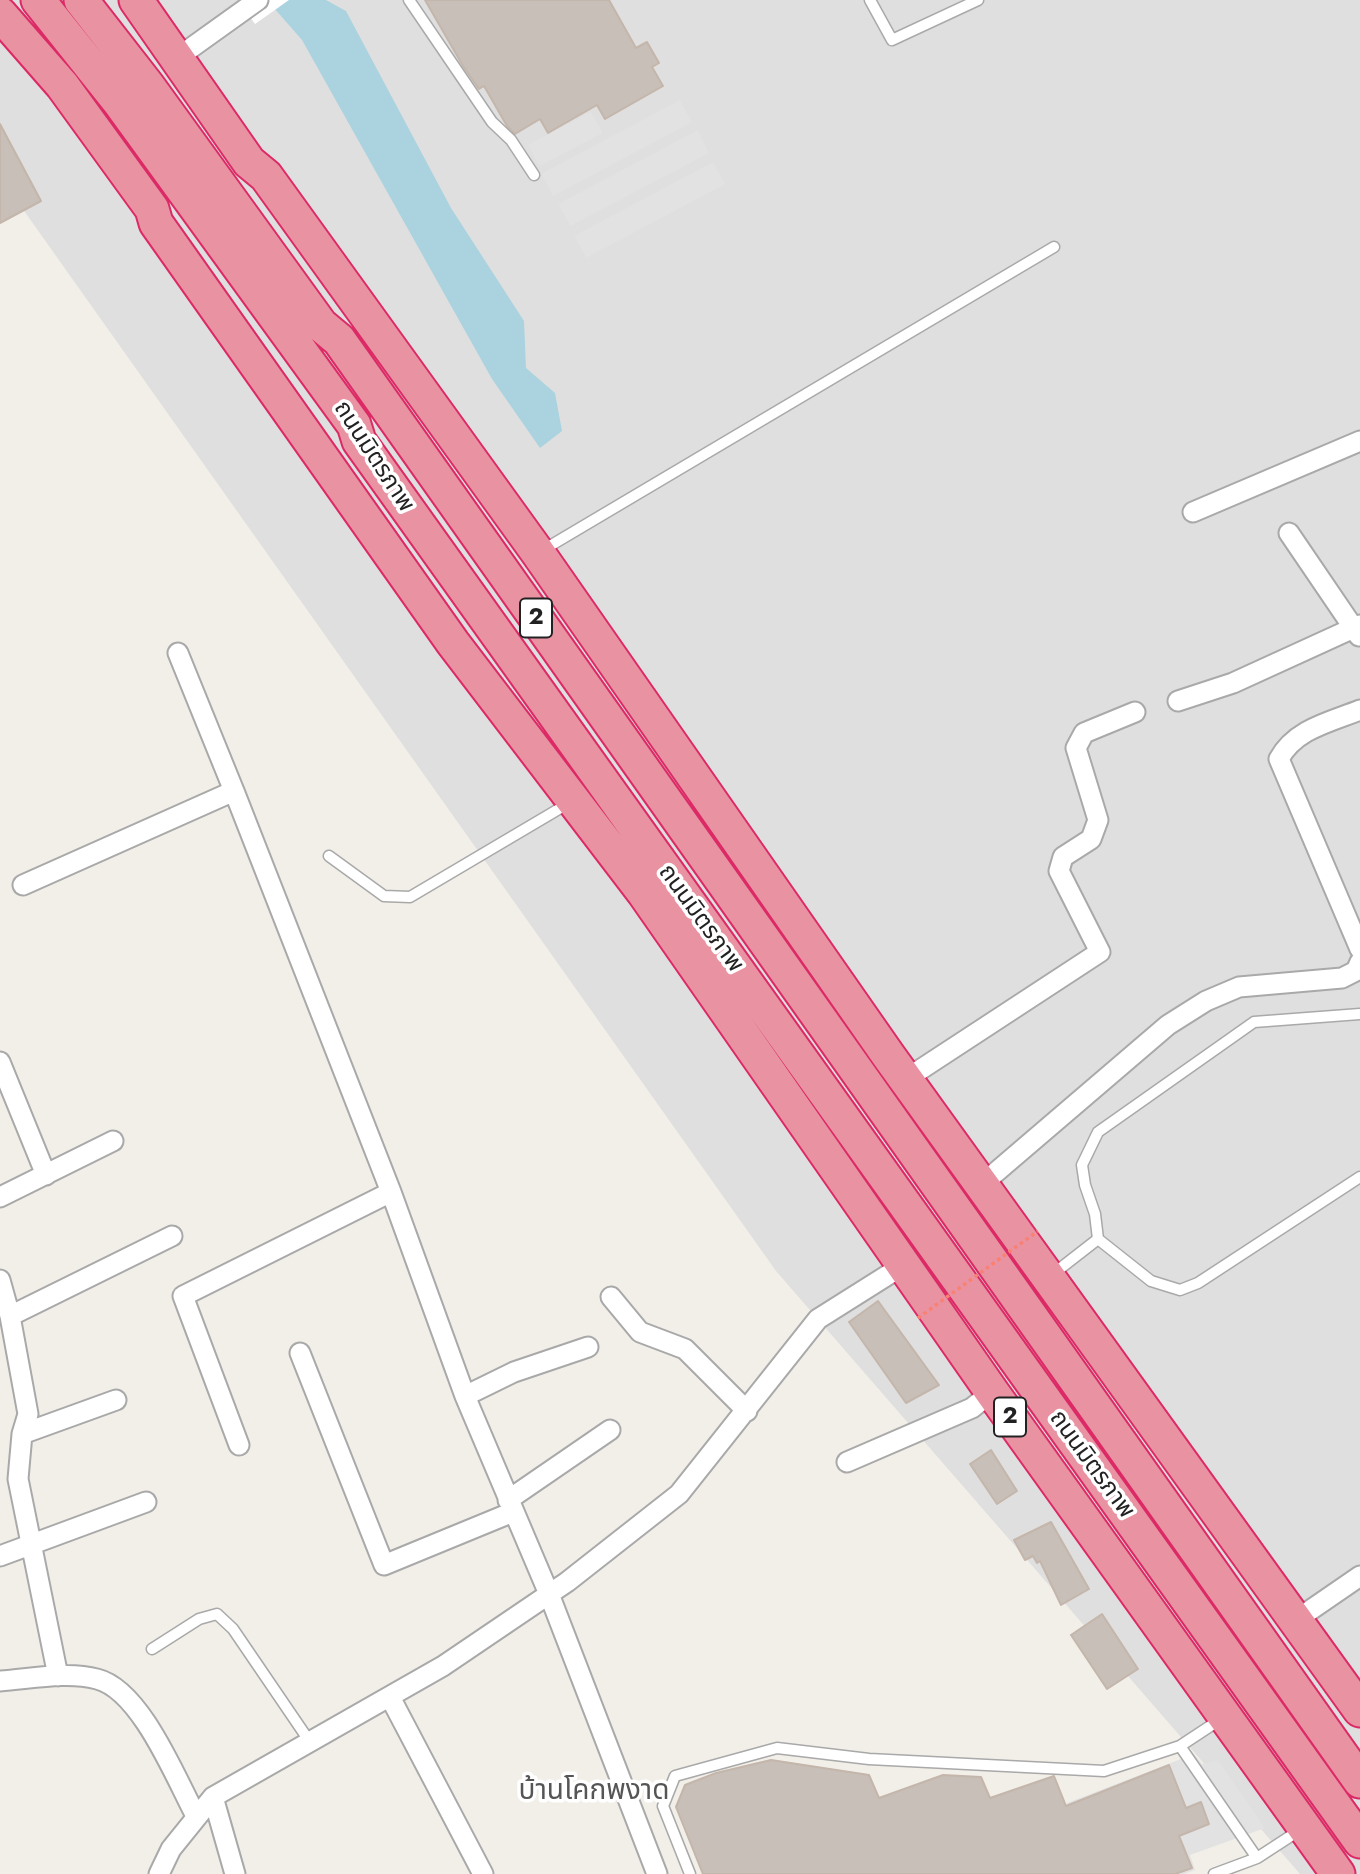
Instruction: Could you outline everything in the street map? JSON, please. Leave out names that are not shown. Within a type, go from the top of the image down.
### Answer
[{"type":"highway","name":"ถนนมิตรภาพ","points":[[38,0],[128,114],[354,425],[359,441],[1360,1841]]},
{"type":"highway","name":"ถนนมิตรภาพ","points":[[81,0],[148,86],[321,325],[339,340],[1360,1781]]},
{"type":"highway","points":[[136,0],[249,162],[266,176],[538,553],[981,1185],[1050,1276],[1360,1710]]},
{"type":"highway","points":[[0,14],[62,85],[152,209],[167,215],[340,433],[359,441]]},
{"type":"highway","points":[[249,162],[254,183],[333,316],[339,340]]},
{"type":"highway","name":"ถนนมิตรภาพ","points":[[152,209],[156,223],[453,643],[576,800],[682,945],[992,1392],[1338,1874]]},
{"type":"highway","points":[[757,928],[872,1031]]},
{"type":"highway","points":[[722,951],[789,1101]]},
{"type":"street","points":[[177,58],[257,1]]},
{"type":"street","points":[[1193,513],[1360,442]]},
{"type":"street","points":[[1178,701],[1233,683],[1357,630],[1289,533]]},
{"type":"street","points":[[178,653],[390,1192],[465,1396],[549,1594],[657,1874]]},
{"type":"street","points":[[1360,710],[1302,733],[1286,745],[1279,759],[1360,949]]},
{"type":"street","points":[[906,1079],[1100,952],[1059,871],[1063,857],[1091,839],[1098,820],[1076,748],[1084,733],[1136,712]]},
{"type":"street","points":[[23,885],[234,791]]},
{"type":"street","points":[[981,1185],[1168,1025],[1206,1001],[1239,987],[1342,978],[1356,971],[1360,962]]},
{"type":"street","points":[[0,1062],[46,1174]]},
{"type":"street","points":[[0,1197],[113,1141]]},
{"type":"street","points":[[239,1445],[183,1296],[390,1192]]},
{"type":"street","points":[[10,1316],[172,1236]]},
{"type":"street","points":[[159,1874],[172,1849],[213,1797],[443,1666],[549,1594],[679,1494],[818,1319],[891,1273]]},
{"type":"street","points":[[0,1280],[10,1316],[28,1414],[22,1434],[18,1479],[58,1676]]},
{"type":"street","points":[[611,1297],[640,1332],[685,1349],[747,1411]]},
{"type":"street","points":[[465,1396],[514,1372],[588,1347]]},
{"type":"street","points":[[300,1353],[384,1565],[511,1506],[610,1430]]},
{"type":"street","points":[[848,1462],[972,1408],[992,1392]]},
{"type":"street","points":[[22,1434],[116,1400]]},
{"type":"street","points":[[0,1556],[31,1547],[146,1502]]},
{"type":"street","points":[[1296,1620],[1360,1576]]},
{"type":"street","points":[[0,1681],[58,1676],[98,1679],[124,1694],[144,1720],[196,1816]]},
{"type":"street","points":[[390,1697],[483,1874]]},
{"type":"street","points":[[213,1797],[235,1874]]},
{"type":"lane","points":[[409,0],[492,122],[511,140],[534,175]]},
{"type":"lane","points":[[870,0],[892,40],[978,0]]},
{"type":"lane","points":[[538,553],[1054,247]]},
{"type":"lane","points":[[329,856],[384,896],[410,897],[576,800]]},
{"type":"lane","points":[[1360,1014],[1254,1022],[1098,1132],[1082,1165],[1095,1214],[1098,1239],[1151,1280],[1180,1290],[1198,1283],[1360,1177]]},
{"type":"lane","points":[[1050,1276],[1098,1239]]},
{"type":"lane","points":[[152,1649],[199,1619],[217,1614],[233,1629],[310,1742]]},
{"type":"lane","points":[[690,1874],[663,1806],[675,1776],[777,1748],[869,1759],[1104,1771],[1180,1746],[1224,1717]]},
{"type":"lane","points":[[1180,1746],[1257,1858]]},
{"type":"lane","points":[[1214,1874],[1257,1858],[1305,1827]]},
{"type":"path","points":[[918,1318],[1038,1231]]},
{"type":"shaded area","points":[[0,0],[1360,0],[1360,1874],[1300,1874],[776,1271],[0,177]]},
{"type":"shaded area","points":[[680,100],[692,122],[553,196],[541,174]]},
{"type":"shaded area","points":[[591,112],[603,133],[539,166],[528,145]]},
{"type":"shaded area","points":[[698,130],[709,153],[570,226],[558,204]]},
{"type":"shaded area","points":[[713,162],[725,184],[586,258],[574,236]]},
{"type":"shaded area","points":[[1194,1754],[1202,1764],[1218,1760],[1265,1828],[1190,1855],[1195,1870],[1184,1874],[1095,1874],[1067,1803]]},
{"type":"water","points":[[267,0],[326,0],[346,11],[451,208],[524,321],[526,368],[555,393],[562,431],[540,448],[492,379],[302,40]]},
{"type":"pier","points":[[238,0],[289,0],[255,24]]},
{"type":"building","points":[[425,0],[609,0],[636,48],[647,42],[659,63],[652,67],[663,86],[605,119],[597,105],[548,133],[540,119],[515,134],[507,126],[484,86],[479,89],[463,66]]},
{"type":"building","points":[[0,124],[41,201],[0,223]]},
{"type":"building","points":[[878,1301],[939,1385],[906,1403],[849,1322]]},
{"type":"building","points":[[991,1450],[1017,1491],[997,1504],[970,1464]]},
{"type":"building","points":[[1051,1522],[1089,1589],[1061,1605],[1040,1561],[1037,1563],[1033,1556],[1025,1560],[1014,1540]]},
{"type":"building","points":[[1102,1614],[1138,1669],[1107,1689],[1071,1635]]},
{"type":"building","points":[[771,1760],[869,1775],[879,1798],[943,1775],[981,1777],[990,1798],[1054,1776],[1066,1806],[1169,1765],[1186,1808],[1201,1802],[1209,1824],[1179,1836],[1192,1868],[1175,1874],[703,1874],[676,1807],[685,1785],[716,1773]]},
{"type":"district","name":"บ้านโคกพงาด","points":[[594,1792]]}]
